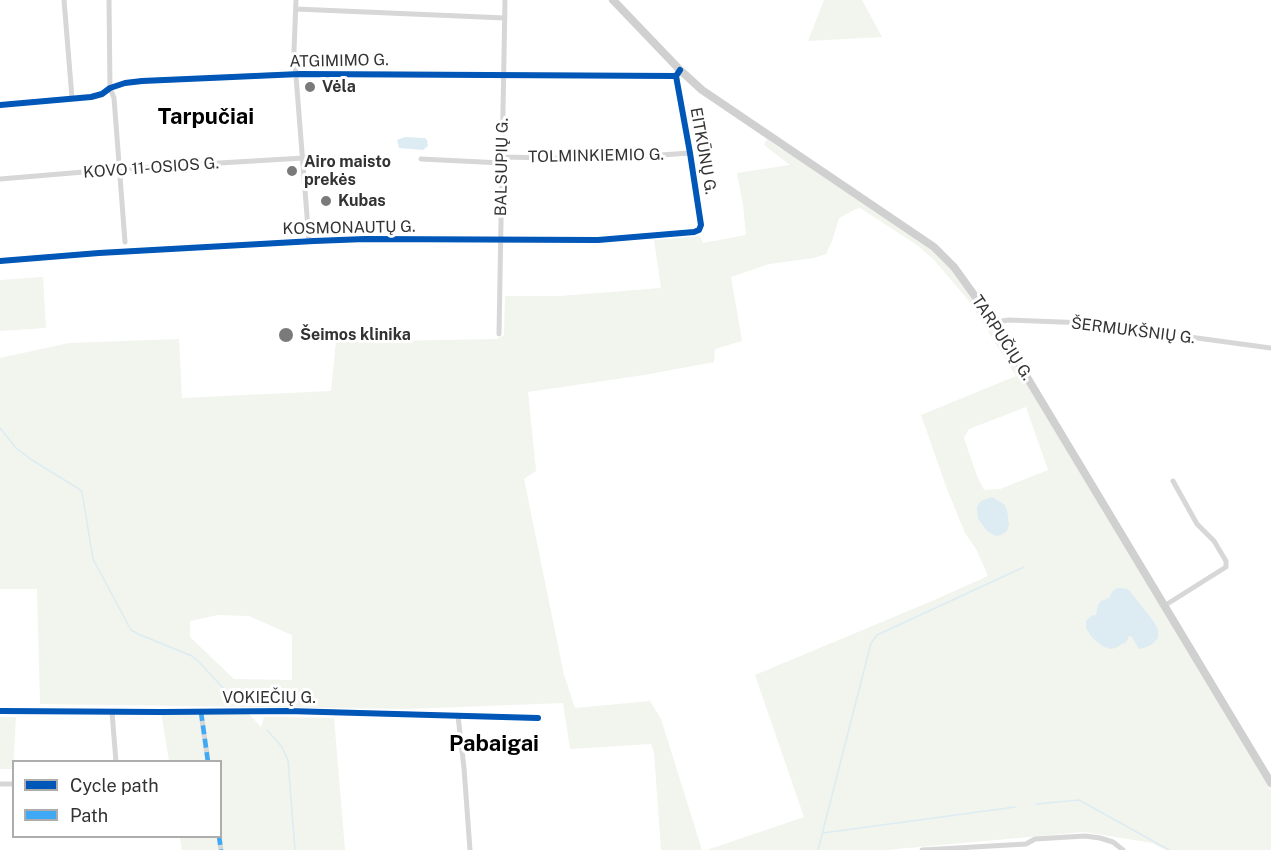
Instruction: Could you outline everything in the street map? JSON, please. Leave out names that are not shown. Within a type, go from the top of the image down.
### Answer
[{"type":"main road","name":"TARPUČIŲ G.","points":[[613,0],[678,73],[934,247],[954,267],[995,324],[1271,783]]},
{"type":"street","points":[[64,0],[72,98]]},
{"type":"street","points":[[109,0],[110,88],[114,98],[125,242]]},
{"type":"street","points":[[296,0],[294,51],[309,241]]},
{"type":"street","name":"BALSUPIŲ G.","points":[[499,334],[505,0]]},
{"type":"street","points":[[296,9],[505,18]]},
{"type":"street","name":"ATGIMIMO G.","points":[[0,105],[91,97],[125,83],[142,81],[296,74],[678,73]]},
{"type":"street","name":"EITKŪNŲ G.","points":[[678,73],[701,225],[699,230]]},
{"type":"street","name":"TOLMINKIEMIO G.","points":[[421,159],[602,159],[690,153]]},
{"type":"street","name":"KOVO 11-OSIOS G.","points":[[0,179],[303,158]]},
{"type":"street","name":"KOSMONAUTŲ G.","points":[[0,261],[108,252],[309,241],[365,239],[598,240],[687,233],[699,230]]},
{"type":"street","name":"ŠERMUKŠNIŲ G.","points":[[995,324],[1009,320],[1086,323],[1271,348]]},
{"type":"street","points":[[1164,606],[1226,567],[1226,561],[1214,541],[1197,524],[1173,481]]},
{"type":"street","name":"VOKIEČIŲ G.","points":[[0,711],[288,711],[538,718]]},
{"type":"street","points":[[112,712],[116,760]]},
{"type":"street","points":[[201,712],[208,760]]},
{"type":"street","points":[[458,716],[470,850]]},
{"type":"street","points":[[922,850],[1026,847],[1035,839],[1085,836],[1113,842],[1123,850]]},
{"type":"shaded area","points":[[824,0],[862,0],[882,37],[808,41]]},
{"type":"shaded area","points":[[405,137],[425,138],[428,146],[423,150],[399,148],[397,140]]},
{"type":"shaded area","points":[[767,139],[785,150],[924,244],[941,257],[959,278],[992,325],[1271,790],[1271,850],[1166,850],[1152,843],[1084,832],[886,850],[707,850],[804,817],[755,675],[988,576],[976,549],[965,533],[921,415],[1016,376],[969,301],[934,260],[917,245],[860,208],[839,218],[826,254],[814,258],[769,264],[731,277],[742,341],[715,349],[714,362],[528,392],[536,471],[524,479],[564,675],[575,708],[650,701],[661,719],[702,850],[661,850],[654,752],[651,744],[570,749],[563,703],[406,709],[40,704],[37,589],[0,589],[0,358],[69,343],[179,339],[182,398],[331,391],[336,342],[497,339],[504,335],[505,296],[560,296],[661,288],[654,240],[700,236],[703,243],[746,235],[737,173],[790,165],[764,145]],"holes":[[[1026,407],[1048,470],[1000,489],[984,490],[964,438],[969,429]],[[992,497],[1004,504],[995,536],[987,531],[978,519]],[[218,615],[249,616],[292,635],[292,680],[234,679],[190,637],[190,621]]]},
{"type":"shaded area","points":[[43,277],[46,328],[0,331],[0,280]]},
{"type":"shaded area","points":[[992,497],[1004,504],[1009,524],[1007,531],[995,536],[987,531],[978,519],[977,507],[981,501]]},
{"type":"shaded area","points":[[1117,588],[1129,590],[1154,622],[1158,630],[1158,638],[1151,645],[1139,649],[1129,636],[1126,642],[1111,649],[1104,647],[1090,635],[1086,628],[1086,621],[1096,615],[1101,601],[1109,598]]},
{"type":"shaded area","points":[[161,712],[247,712],[261,727],[264,717],[334,718],[345,850],[182,850],[180,838],[222,838],[222,760],[169,760]]},
{"type":"shaded area","points":[[0,717],[16,717],[12,769],[0,769]]},
{"type":"waterway","points":[[0,428],[16,448],[82,492],[93,559],[131,630],[192,656],[223,688]]},
{"type":"waterway","points":[[818,850],[871,643],[877,635],[1024,567]]},
{"type":"waterway","points":[[267,730],[282,747],[288,760],[295,850]]},
{"type":"waterway","points":[[1036,804],[1079,800],[1169,850]]},
{"type":"waterway","points":[[823,833],[1015,807]]},
{"type":"marked path","points":[[201,712],[208,760]]},
{"type":"marked path","points":[[219,838],[221,850]]},
{"type":"cycle path","points":[[0,105],[91,97],[125,83],[142,81],[300,74],[676,76],[680,70]]},
{"type":"cycle path","points":[[0,261],[314,241],[365,239],[598,240],[694,232],[699,230],[701,225],[676,76]]},
{"type":"cycle path","points":[[0,711],[288,711],[538,718]]},
{"type":"place","name":"Vėla","points":[[310,87]]},
{"type":"place","name":"Airo maisto prekės","points":[[292,171]]},
{"type":"place","name":"Kubas","points":[[326,201]]},
{"type":"place","name":"Šeimos klinika","points":[[286,335]]},
{"type":"district","name":"Tarpučiai","points":[[206,117]]},
{"type":"district","name":"Pabaigai","points":[[494,744]]}]
